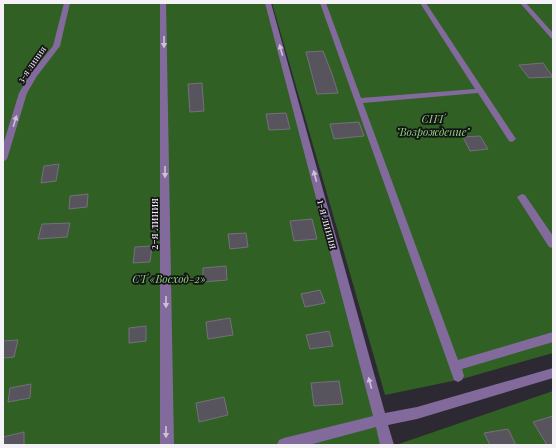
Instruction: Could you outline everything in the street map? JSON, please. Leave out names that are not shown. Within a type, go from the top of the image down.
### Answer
[{"type":"street","name":"3-я линия","points":[[3,159],[23,93],[34,75],[56,46],[67,3]]},
{"type":"street","name":"2-я линия","points":[[163,3],[167,445]]},
{"type":"street","name":"1-я линия","points":[[268,3],[387,445]]},
{"type":"street","points":[[323,3],[457,371],[553,337]]},
{"type":"street","points":[[423,3],[512,139]]},
{"type":"street","points":[[523,3],[553,37]]},
{"type":"street","points":[[358,101],[480,91]]},
{"type":"street","points":[[522,197],[553,244]]},
{"type":"street","points":[[284,445],[380,420],[417,413],[553,372]]},
{"type":"green space","name":"СТ «Восход-2»","points":[[3,3],[266,3],[387,445],[3,445]]},
{"type":"green space","name":"СНТ \"Возрождение\"","points":[[272,3],[553,3],[553,353],[462,379],[385,395]]},
{"type":"green space","points":[[553,391],[553,445],[396,445]]},
{"type":"building","points":[[323,51],[338,93],[317,94],[306,52]]},
{"type":"building","points":[[543,63],[553,77],[529,78],[519,65]]},
{"type":"building","points":[[202,83],[204,111],[190,112],[188,84]]},
{"type":"building","points":[[286,113],[290,129],[269,130],[266,114]]},
{"type":"building","points":[[359,122],[364,136],[334,139],[330,124]]},
{"type":"building","points":[[480,136],[488,149],[470,151],[463,137]]},
{"type":"building","points":[[59,164],[56,181],[41,183],[44,166]]},
{"type":"building","points":[[88,194],[87,207],[69,209],[70,196]]},
{"type":"building","points":[[312,219],[317,239],[294,241],[290,221]]},
{"type":"building","points":[[70,223],[67,237],[38,239],[42,224]]},
{"type":"building","points":[[246,233],[248,247],[230,249],[228,234]]},
{"type":"building","points":[[152,246],[150,262],[133,263],[135,247]]},
{"type":"building","points":[[226,266],[227,280],[203,282],[203,268]]},
{"type":"building","points":[[320,290],[325,303],[305,307],[301,294]]},
{"type":"building","points":[[230,318],[233,335],[208,339],[206,322]]},
{"type":"building","points":[[146,326],[146,341],[129,343],[129,328]]},
{"type":"building","points":[[329,331],[333,346],[310,349],[306,335]]},
{"type":"building","points":[[18,340],[14,357],[3,358],[3,341]]},
{"type":"building","points":[[339,381],[343,404],[314,406],[311,383]]},
{"type":"building","points":[[31,384],[30,398],[8,402],[10,388]]},
{"type":"building","points":[[224,397],[228,415],[199,422],[196,403]]},
{"type":"building","points":[[553,416],[553,445],[547,445],[533,422]]},
{"type":"building","points":[[508,429],[516,445],[490,445],[484,433]]},
{"type":"building","points":[[24,432],[24,445],[3,445],[3,437]]}]
